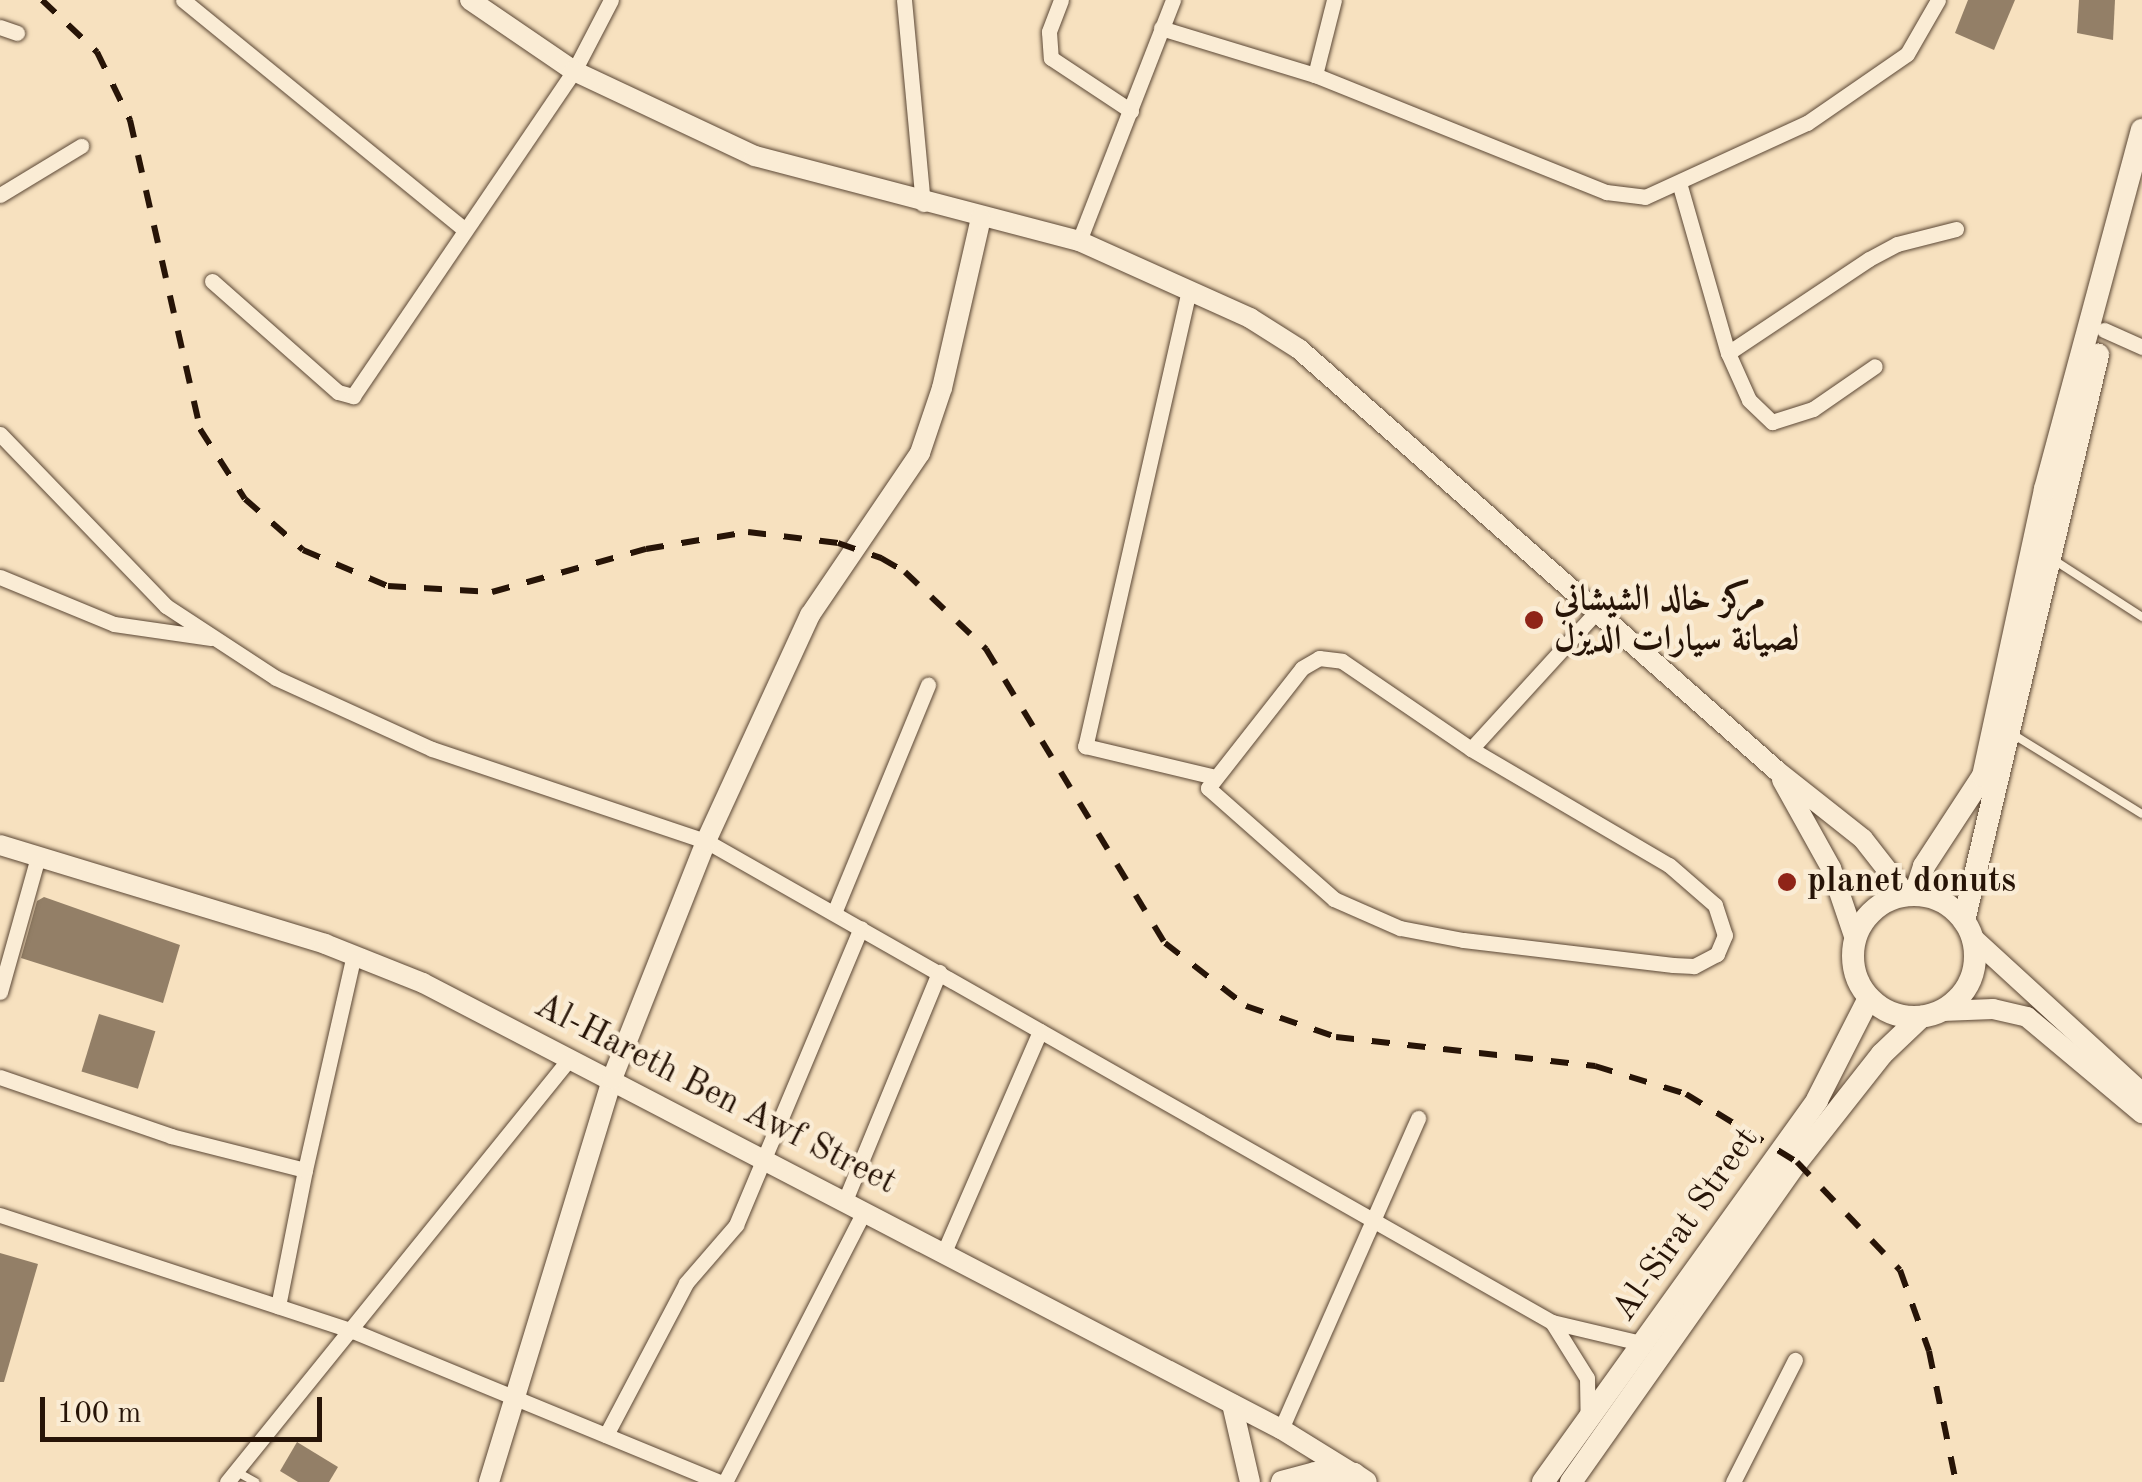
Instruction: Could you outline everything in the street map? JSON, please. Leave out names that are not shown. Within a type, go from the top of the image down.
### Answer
[{"type":"main road","points":[[1911,894],[1924,866],[1982,776],[2045,490],[2142,130]]},
{"type":"main road","points":[[1968,929],[1951,907],[1911,894],[1878,906],[1854,939],[1857,980],[1869,998],[1884,1010],[1932,1014],[1970,980],[1968,929],[2050,558],[2104,330],[2142,203]]},
{"type":"main road","name":"Al-Sirat Street","points":[[1543,1482],[1817,1100],[1869,998]]},
{"type":"main road","name":"Al-Sirat Street","points":[[1571,1482],[1797,1162],[1882,1054],[1932,1014]]},
{"type":"main road","points":[[1282,1482],[1305,1473],[1360,1478]]},
{"type":"street","points":[[183,0],[463,228]]},
{"type":"street","points":[[470,0],[574,70],[756,156],[923,204],[1080,241],[1189,290],[1299,348],[1599,609],[1776,770],[1863,838],[1911,894]]},
{"type":"street","points":[[212,281],[338,392],[353,396],[463,228],[574,70],[610,0]]},
{"type":"street","points":[[904,0],[923,204]]},
{"type":"street","points":[[1061,0],[1049,32],[1051,58],[1132,111]]},
{"type":"street","points":[[1080,241],[1173,0]]},
{"type":"street","points":[[1315,76],[1334,0]]},
{"type":"street","points":[[1161,28],[1315,76],[1606,192],[1645,196],[1680,186],[1807,123],[1907,54],[1938,0]]},
{"type":"street","points":[[0,27],[17,33]]},
{"type":"street","points":[[0,195],[82,146]]},
{"type":"street","points":[[1680,186],[1728,353],[1748,400],[1772,422],[1813,409],[1875,366]]},
{"type":"street","points":[[489,1482],[612,1079],[706,841],[810,615],[920,453],[946,371],[981,218]]},
{"type":"street","points":[[1728,353],[1883,252],[1956,229]]},
{"type":"street","points":[[1189,290],[1085,746],[1212,776]]},
{"type":"street","points":[[2104,330],[2142,347]]},
{"type":"street","points":[[0,434],[126,570],[216,639],[348,716],[706,841],[1552,1322],[1645,1344]]},
{"type":"street","points":[[0,577],[114,624],[216,639]]},
{"type":"street","points":[[1471,749],[1599,609]]},
{"type":"street","points":[[1319,658],[1342,661],[1471,749],[1700,888],[1722,919],[1725,935],[1717,954],[1694,966],[1390,925],[1314,884],[1213,793],[1212,776],[1302,668],[1319,658]]},
{"type":"street","points":[[834,912],[928,685]]},
{"type":"street","points":[[1776,770],[1831,868],[1854,939]]},
{"type":"street","name":"Al-Hareth Ben Awf Street","points":[[0,845],[354,955],[570,1058],[764,1157],[1280,1429],[1360,1478]]},
{"type":"street","points":[[0,992],[38,857]]},
{"type":"street","points":[[606,1434],[686,1282],[736,1225],[861,928]]},
{"type":"street","points":[[1968,929],[2142,1093]]},
{"type":"street","points":[[278,1306],[354,955]]},
{"type":"street","points":[[844,1202],[938,972]]},
{"type":"street","points":[[1932,1014],[1993,1009],[2027,1017],[2142,1113]]},
{"type":"street","points":[[944,1252],[1040,1032]]},
{"type":"street","points":[[232,1476],[570,1058]]},
{"type":"street","points":[[0,1077],[171,1136],[305,1170]]},
{"type":"street","points":[[1280,1429],[1369,1220],[1418,1118]]},
{"type":"street","points":[[0,1215],[353,1331],[722,1482],[864,1212]]},
{"type":"street","points":[[1552,1322],[1588,1378],[1588,1420]]},
{"type":"street","points":[[1734,1482],[1795,1360]]},
{"type":"street","points":[[1232,1404],[1250,1482]]},
{"type":"lane","points":[[2050,558],[2142,618]]},
{"type":"lane","points":[[2013,735],[2142,814]]},
{"type":"lane","points":[[232,1476],[255,1482]]},
{"type":"building","points":[[1968,0],[2015,0],[1994,50],[1955,33]]},
{"type":"building","points":[[2079,0],[2115,0],[2113,40],[2077,33]]},
{"type":"building","points":[[44,897],[180,945],[163,1003],[21,958],[37,901]]},
{"type":"building","points":[[99,1014],[155,1031],[138,1089],[81,1071]]},
{"type":"building","points":[[0,1253],[38,1264],[4,1382],[0,1382]]},
{"type":"building","points":[[297,1442],[338,1467],[329,1482],[298,1482],[280,1471]]},
{"type":"railway","points":[[42,0],[97,52],[130,120],[200,429],[245,499],[303,550],[388,586],[492,592],[646,549],[748,532],[838,543],[881,558],[905,572],[986,649],[1165,943],[1246,1006],[1336,1037],[1595,1066],[1686,1094],[1797,1162],[1900,1270],[1929,1351],[1956,1482]]},
{"type":"place","name":"مركز خالد الشيشاني لصيانة سيارات الديزل","points":[[1534,620]]},
{"type":"place","name":"planet donuts","points":[[1787,882]]}]
